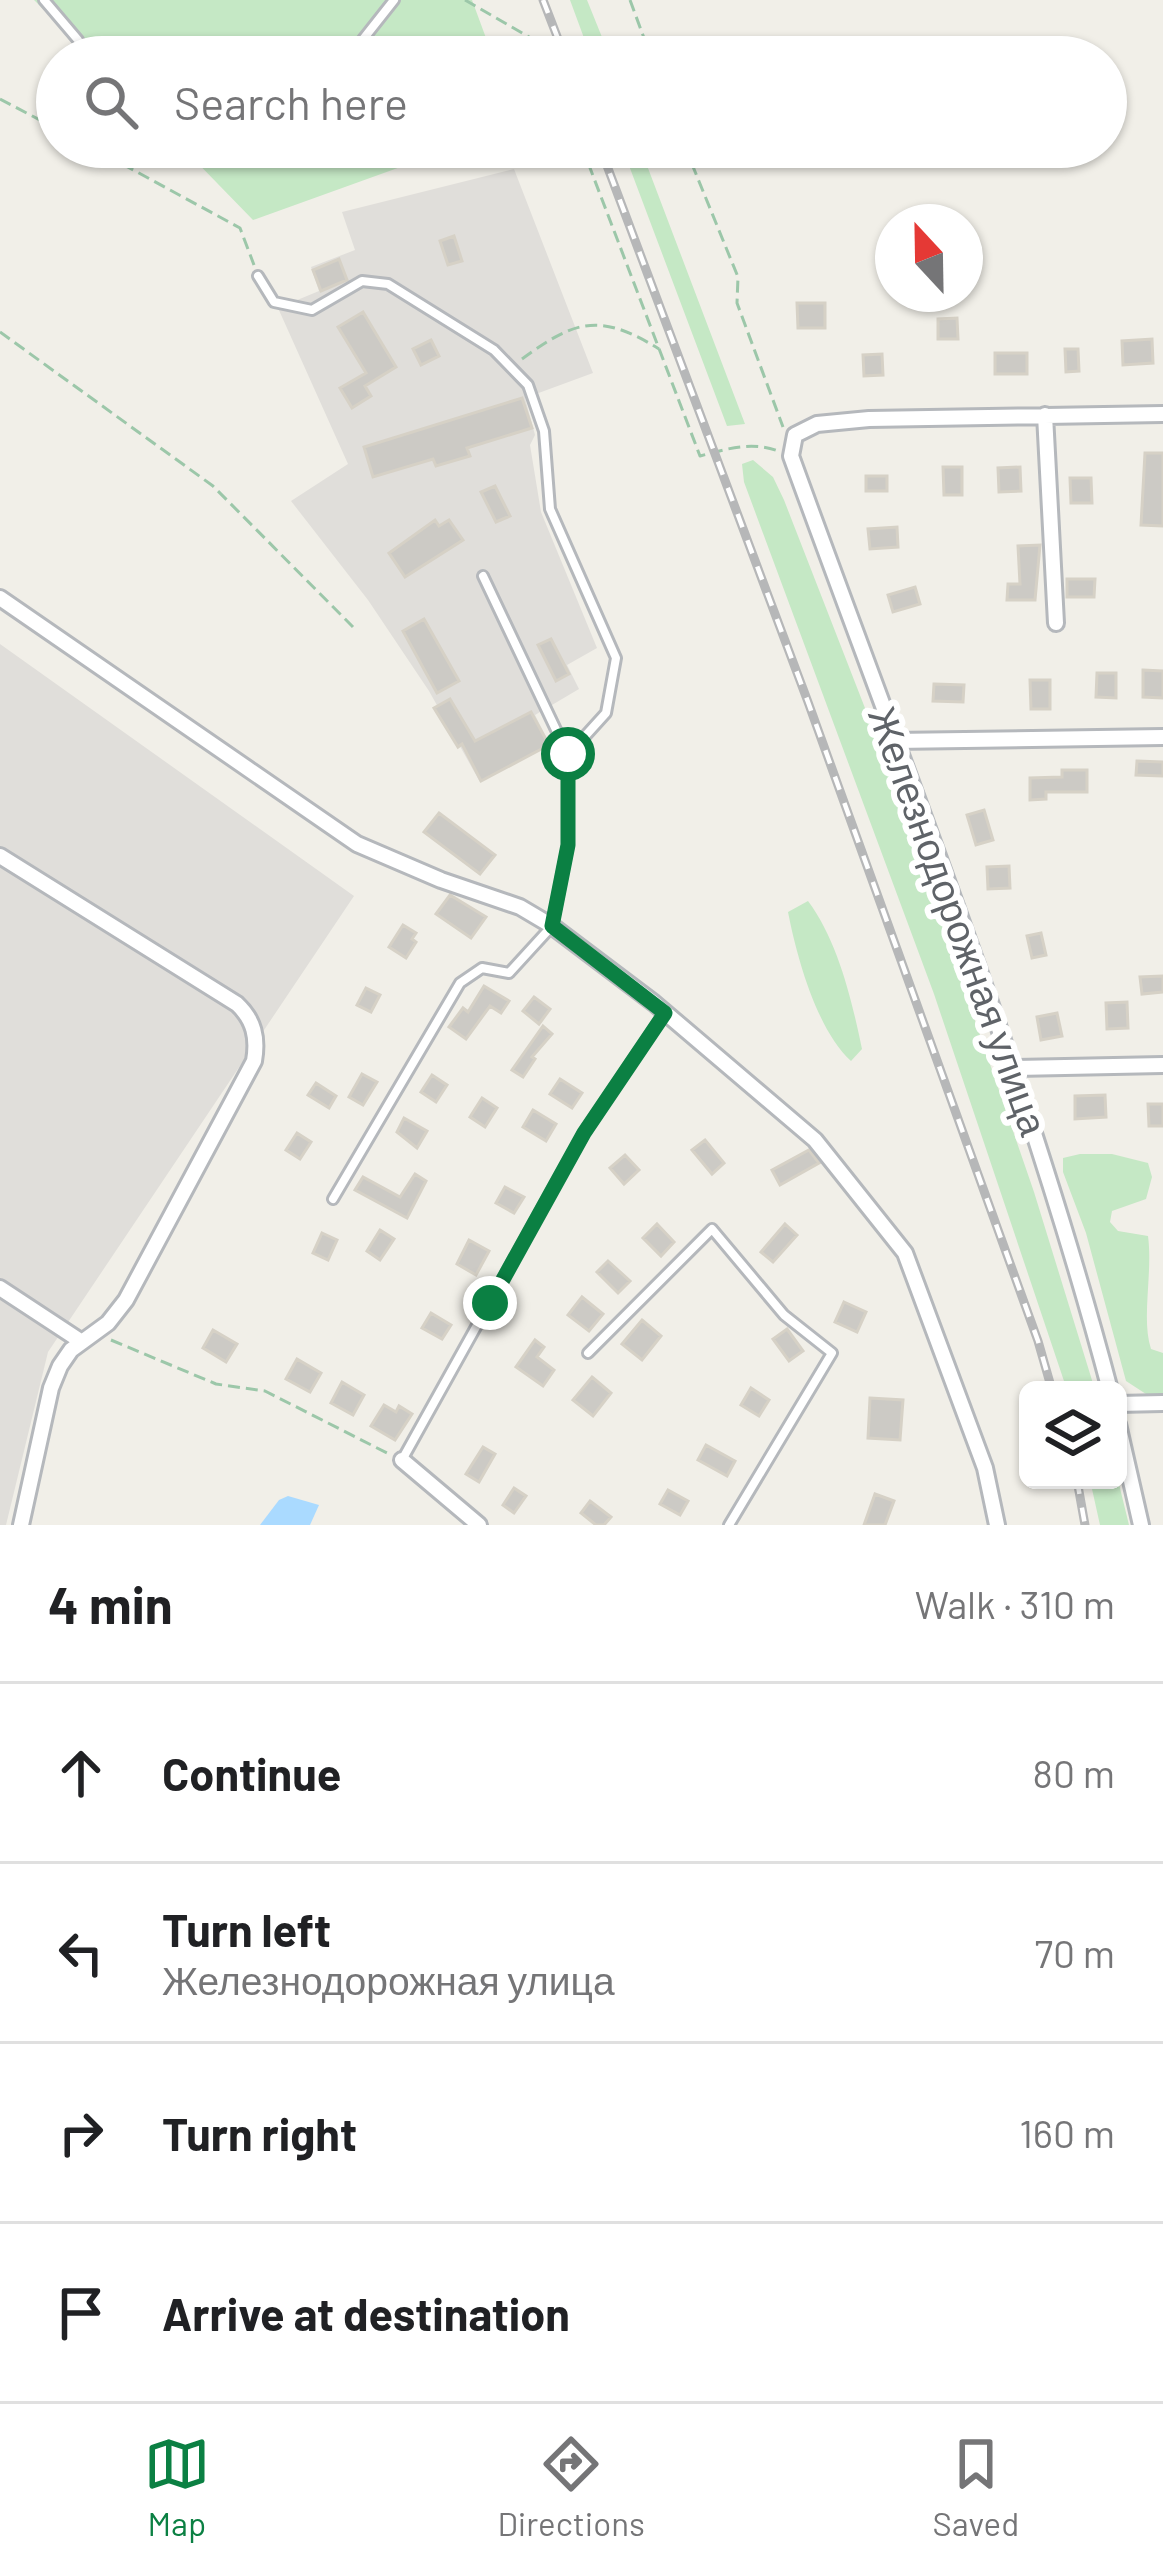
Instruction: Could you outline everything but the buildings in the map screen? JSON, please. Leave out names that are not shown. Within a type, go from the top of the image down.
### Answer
[{"type":"street","points":[[791,456],[795,435],[817,424],[1163,413]]},
{"type":"street","points":[[1045,415],[1056,623]]},
{"type":"street","name":"Железнодорожная улица","points":[[791,456],[1012,1068],[1071,1243],[1108,1381]]},
{"type":"street","points":[[0,598],[357,844],[520,907],[552,926],[665,1013],[815,1140],[905,1253],[985,1468],[997,1525]]},
{"type":"street","points":[[894,741],[1163,737]]},
{"type":"street","points":[[0,856],[237,1004],[254,1027],[254,1061],[126,1300],[108,1324],[70,1350],[51,1388],[21,1525]]},
{"type":"street","points":[[1012,1068],[1163,1065]]},
{"type":"street","points":[[0,1288],[87,1339]]},
{"type":"street","points":[[1127,1404],[1163,1403]]},
{"type":"street","points":[[402,1460],[479,1525]]},
{"type":"street","points":[[1127,1462],[1142,1525]]},
{"type":"lane","points":[[44,0],[75,36]]},
{"type":"lane","points":[[366,36],[394,0]]},
{"type":"lane","points":[[258,276],[274,302],[311,310],[362,281],[388,284],[494,350],[528,385],[544,431],[550,508],[616,658],[606,713],[568,754]]},
{"type":"lane","points":[[333,1198],[460,983],[482,968],[509,974],[552,926],[568,845],[568,754],[483,576]]},
{"type":"lane","points":[[402,1460],[584,1133],[665,1013]]},
{"type":"lane","points":[[588,1353],[712,1228],[784,1315],[832,1353],[729,1525]]},
{"type":"path","points":[[465,0],[527,36]]},
{"type":"path","points":[[630,0],[643,36]]},
{"type":"path","points":[[0,99],[36,118]]},
{"type":"path","points":[[130,168],[240,228],[258,276]]},
{"type":"path","points":[[590,168],[700,456],[762,445],[791,456]]},
{"type":"path","points":[[693,168],[738,278],[737,303],[777,405],[791,456]]},
{"type":"path","points":[[511,367],[562,332],[586,327],[617,324],[659,349]]},
{"type":"path","points":[[0,332],[213,486],[353,627]]},
{"type":"path","points":[[87,1339],[107,1338],[216,1384],[266,1391],[402,1460]]},
{"type":"shaded area","points":[[514,169],[593,373],[525,398],[535,435],[530,445],[541,512],[597,648],[567,665],[579,689],[535,715],[550,745],[480,782],[429,691],[368,600],[291,501],[348,464],[278,308],[319,291],[311,267],[355,250],[342,212]]},
{"type":"shaded area","points":[[0,644],[354,896],[48,1352],[6,1525],[0,1525]]},
{"type":"green space","points":[[34,0],[472,0],[485,36],[71,36]]},
{"type":"green space","points":[[570,0],[587,0],[602,36],[583,36]]},
{"type":"green space","points":[[202,168],[398,168],[253,220]]},
{"type":"green space","points":[[630,168],[648,168],[745,424],[727,426]]},
{"type":"green space","points":[[753,460],[773,477],[886,762],[1034,1192],[1092,1381],[1064,1381],[934,994],[744,482],[742,464]]},
{"type":"green space","points":[[808,901],[828,934],[848,992],[862,1049],[851,1061],[818,1012],[797,950],[788,912]]},
{"type":"green space","points":[[1112,1154],[1148,1163],[1152,1177],[1146,1199],[1112,1211],[1110,1222],[1118,1231],[1148,1236],[1148,1337],[1151,1349],[1163,1353],[1163,1394],[1146,1394],[1126,1381],[1086,1233],[1063,1172],[1063,1158]]},
{"type":"green space","points":[[1092,1489],[1120,1489],[1129,1525],[1100,1525]]},
{"type":"water","points":[[288,1496],[319,1505],[310,1525],[260,1525],[279,1500]]},
{"type":"railway","points":[[543,0],[557,36]]},
{"type":"railway","points":[[608,168],[808,702],[1049,1381]]},
{"type":"railway","points":[[1079,1489],[1085,1525]]},
{"type":"route","points":[[490,1303],[584,1133],[665,1013],[552,926],[568,845],[568,754]]}]
